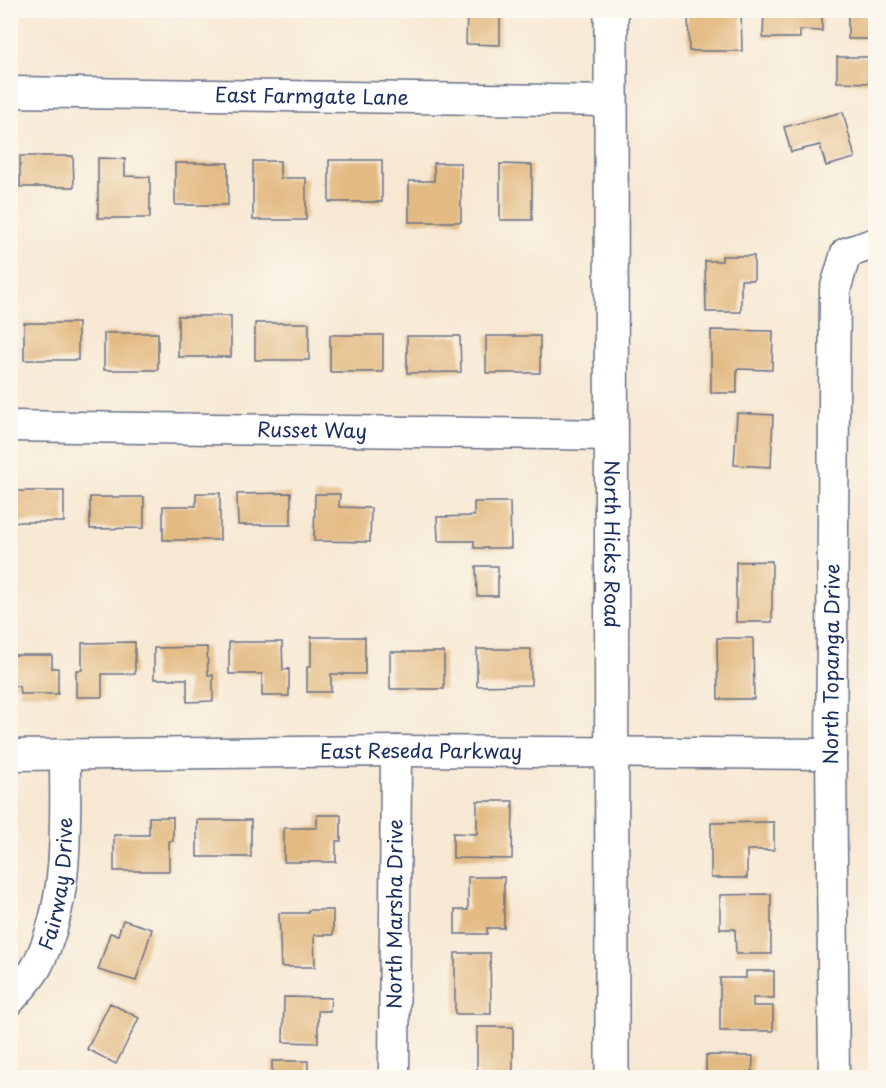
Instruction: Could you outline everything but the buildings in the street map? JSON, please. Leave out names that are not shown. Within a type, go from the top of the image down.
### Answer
[{"type":"main road","name":"North Hicks Road","points":[[611,10],[612,1077]]},
{"type":"street","name":"East Farmgate Lane","points":[[10,92],[612,101]]},
{"type":"street","name":"North Topanga Drive","points":[[834,1077],[831,754],[836,290],[846,253],[876,243]]},
{"type":"street","name":"Russet Way","points":[[10,426],[612,435]]},
{"type":"street","name":"East Reseda Parkway","points":[[10,755],[396,751],[831,754]]},
{"type":"street","name":"North Marsha Drive","points":[[394,1077],[396,751]]},
{"type":"street","name":"Fairway Drive","points":[[10,1000],[38,965],[55,918],[64,872],[65,756]]}]
